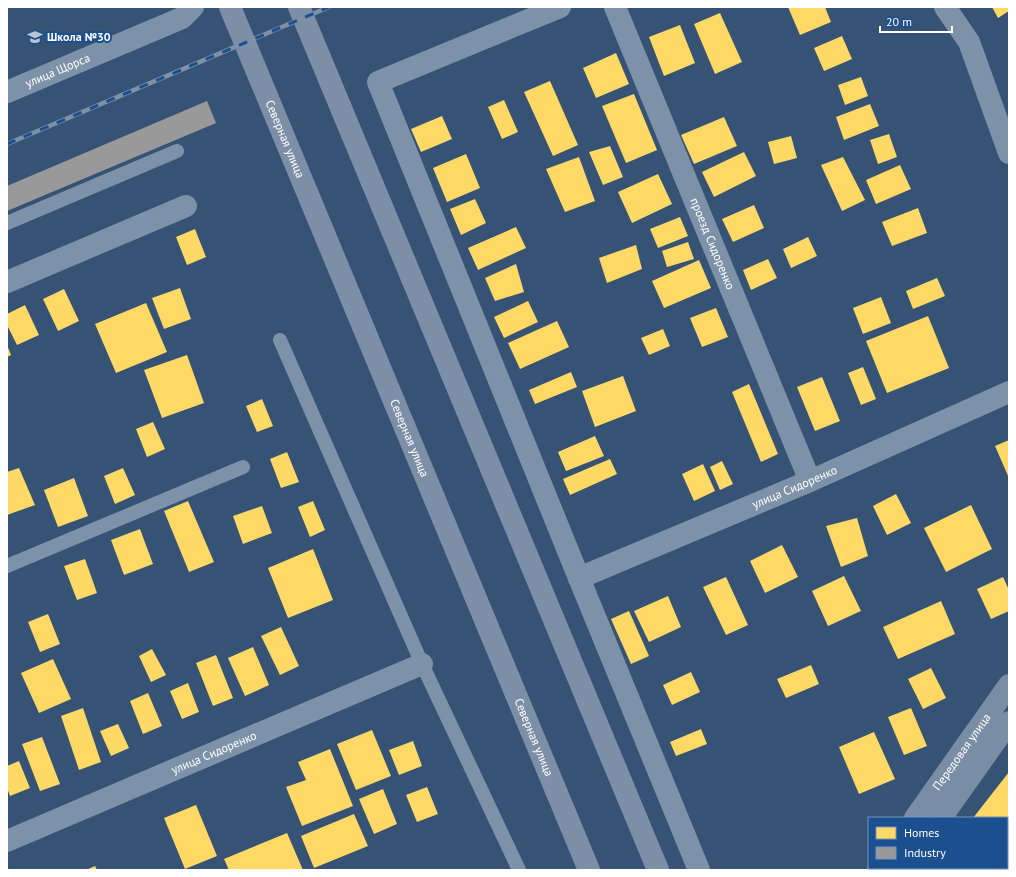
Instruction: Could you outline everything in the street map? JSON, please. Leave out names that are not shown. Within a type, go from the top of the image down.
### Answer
[{"type":"main road","name":"Северная улица","points":[[230,7],[589,870]]},
{"type":"main road","points":[[299,7],[658,870]]},
{"type":"main road","name":"Передовая улица","points":[[916,817],[1009,685]]},
{"type":"main road","name":"Передовая улица","points":[[942,817],[1009,722]]},
{"type":"street","name":"улица Щорса","points":[[7,92],[182,18],[193,7]]},
{"type":"street","points":[[560,7],[378,82],[699,870]]},
{"type":"street","name":"проезд Сидоренко","points":[[615,7],[810,481]]},
{"type":"street","points":[[945,7],[969,42],[1009,153]]},
{"type":"street","points":[[7,282],[186,206]]},
{"type":"street","name":"улица Сидоренко","points":[[579,578],[810,481],[1009,392]]},
{"type":"street","name":"улица Сидоренко","points":[[7,841],[422,664]]},
{"type":"lane","points":[[7,223],[177,151]]},
{"type":"lane","points":[[280,340],[422,664],[519,870]]},
{"type":"lane","points":[[7,566],[243,467]]},
{"type":"building: Homes","points":[[788,7],[825,7],[831,22],[800,35]]},
{"type":"building: Homes","points":[[992,7],[1009,7],[1009,11],[998,18]]},
{"type":"building: Homes","points":[[720,13],[742,62],[715,74],[694,24]]},
{"type":"building: Homes","points":[[680,25],[695,63],[664,76],[649,37]]},
{"type":"building: Homes","points":[[842,36],[852,59],[824,71],[814,48]]},
{"type":"building: Homes","points":[[616,53],[629,84],[596,98],[583,68]]},
{"type":"building: Homes","points":[[861,77],[868,96],[845,105],[838,85]]},
{"type":"building: Homes","points":[[550,81],[578,145],[553,156],[524,92]]},
{"type":"building: Homes","points":[[634,94],[657,150],[626,163],[602,106]]},
{"type":"building: Homes","points":[[504,100],[518,132],[502,139],[488,107]]},
{"type":"building: Homes","points":[[870,104],[879,126],[844,140],[836,117]]},
{"type":"building: Homes","points":[[442,116],[452,139],[421,152],[411,129]]},
{"type":"building: Homes","points":[[724,117],[737,146],[694,164],[681,135]]},
{"type":"building: Homes","points":[[889,134],[897,157],[878,164],[870,140]]},
{"type":"building: Homes","points":[[791,136],[797,158],[774,164],[768,142]]},
{"type":"building: Homes","points":[[610,146],[623,177],[603,185],[589,152]]},
{"type":"building: Homes","points":[[744,152],[756,176],[714,197],[702,172]]},
{"type":"building: Homes","points":[[466,154],[480,188],[447,202],[433,168]]},
{"type":"building: Homes","points":[[579,157],[595,201],[565,212],[546,169]]},
{"type":"building: Homes","points":[[843,157],[865,200],[842,211],[821,165]]},
{"type":"building: Homes","points":[[900,165],[911,189],[876,204],[866,180]]},
{"type":"building: Homes","points":[[658,174],[672,204],[632,223],[618,192]]},
{"type":"building: Homes","points":[[475,199],[486,223],[461,235],[450,209]]},
{"type":"building: Homes","points":[[754,205],[764,228],[733,242],[722,219]]},
{"type":"building: Homes","points":[[918,208],[927,233],[892,246],[882,222]]},
{"type":"building: Homes","points":[[680,217],[688,236],[658,248],[650,229]]},
{"type":"building: Homes","points":[[516,227],[526,248],[478,270],[468,248]]},
{"type":"building: Homes","points":[[195,229],[206,257],[187,265],[176,237]]},
{"type":"building: Homes","points":[[808,237],[817,256],[791,268],[783,249]]},
{"type":"building: Homes","points":[[688,242],[694,259],[667,267],[662,251]]},
{"type":"building: Homes","points":[[636,245],[642,269],[607,283],[599,258]]},
{"type":"building: Homes","points":[[768,259],[777,278],[751,290],[743,270]]},
{"type":"building: Homes","points":[[699,260],[711,288],[664,308],[652,281]]},
{"type":"building: Homes","points":[[516,264],[524,292],[495,301],[485,278]]},
{"type":"building: Homes","points":[[937,278],[945,296],[913,309],[906,291]]},
{"type":"building: Homes","points":[[180,288],[191,319],[164,329],[152,298]]},
{"type":"building: Homes","points":[[64,289],[79,321],[58,331],[43,299]]},
{"type":"building: Homes","points":[[881,297],[891,323],[863,334],[853,308]]},
{"type":"building: Homes","points":[[528,301],[538,322],[504,338],[494,317]]},
{"type":"building: Homes","points":[[146,303],[167,352],[116,373],[95,324]]},
{"type":"building: Homes","points":[[25,305],[39,335],[17,345],[7,325],[7,314]]},
{"type":"building: Homes","points":[[716,308],[728,337],[702,347],[690,318]]},
{"type":"building: Homes","points":[[928,316],[949,368],[887,393],[866,341]]},
{"type":"building: Homes","points":[[557,321],[569,347],[520,369],[508,343]]},
{"type":"building: Homes","points":[[663,329],[670,346],[649,355],[641,338]]},
{"type":"building: Homes","points":[[7,345],[11,355],[7,357]]},
{"type":"building: Homes","points":[[187,355],[204,403],[162,418],[144,370]]},
{"type":"building: Homes","points":[[863,367],[876,399],[861,405],[848,373]]},
{"type":"building: Homes","points":[[571,372],[577,387],[535,404],[529,390]]},
{"type":"building: Homes","points":[[623,376],[636,411],[595,427],[582,391]]},
{"type":"building: Homes","points":[[822,377],[840,421],[815,431],[797,387]]},
{"type":"building: Homes","points":[[749,384],[778,454],[761,462],[732,392]]},
{"type":"building: Homes","points":[[262,399],[273,426],[257,432],[246,406]]},
{"type":"building: Homes","points":[[153,422],[165,449],[147,457],[136,429]]},
{"type":"building: Homes","points":[[595,436],[604,456],[566,471],[558,452]]},
{"type":"building: Homes","points":[[1009,440],[1009,478],[995,446]]},
{"type":"building: Homes","points":[[287,452],[299,482],[281,488],[270,459]]},
{"type":"building: Homes","points":[[610,459],[617,474],[570,495],[563,479]]},
{"type":"building: Homes","points":[[722,461],[733,484],[720,490],[710,467]]},
{"type":"building: Homes","points":[[703,464],[715,491],[694,501],[682,474]]},
{"type":"building: Homes","points":[[19,468],[35,505],[7,515],[7,472]]},
{"type":"building: Homes","points":[[123,468],[135,495],[115,504],[104,476]]},
{"type":"building: Homes","points":[[74,478],[88,516],[58,527],[44,490]]},
{"type":"building: Homes","points":[[896,494],[911,523],[887,535],[873,506]]},
{"type":"building: Homes","points":[[188,501],[214,562],[189,572],[164,511]]},
{"type":"building: Homes","points":[[313,501],[325,530],[310,537],[298,507]]},
{"type":"building: Homes","points":[[971,505],[992,549],[946,572],[924,528]]},
{"type":"building: Homes","points":[[262,506],[272,533],[243,544],[233,516]]},
{"type":"building: Homes","points":[[857,518],[868,556],[841,567],[826,526]]},
{"type":"building: Homes","points":[[140,529],[153,564],[124,575],[111,540]]},
{"type":"building: Homes","points":[[782,545],[798,577],[765,593],[750,561]]},
{"type":"building: Homes","points":[[313,549],[333,600],[288,618],[268,568]]},
{"type":"building: Homes","points":[[85,559],[97,593],[77,600],[64,566]]},
{"type":"building: Homes","points":[[844,576],[861,611],[828,626],[812,591]]},
{"type":"building: Homes","points":[[726,577],[748,625],[726,635],[703,587]]},
{"type":"building: Homes","points":[[1003,577],[1009,590],[1009,611],[991,619],[977,589]]},
{"type":"building: Homes","points":[[668,596],[681,627],[649,642],[634,611]]},
{"type":"building: Homes","points":[[941,601],[955,634],[898,659],[883,627]]},
{"type":"building: Homes","points":[[629,611],[649,656],[631,664],[611,619]]},
{"type":"building: Homes","points":[[48,614],[60,644],[40,652],[28,622]]},
{"type":"building: Homes","points":[[281,627],[299,666],[280,675],[261,636]]},
{"type":"building: Homes","points":[[253,647],[269,685],[245,696],[228,658]]},
{"type":"building: Homes","points":[[152,649],[166,675],[151,682],[139,656]]},
{"type":"building: Homes","points":[[216,655],[233,698],[213,706],[196,663]]},
{"type":"building: Homes","points":[[53,659],[71,699],[39,713],[21,673]]},
{"type":"building: Homes","points":[[811,665],[819,684],[786,698],[777,679]]},
{"type":"building: Homes","points":[[931,668],[946,698],[923,709],[908,679]]},
{"type":"building: Homes","points":[[691,672],[700,692],[672,705],[663,685]]},
{"type":"building: Homes","points":[[188,683],[199,712],[182,719],[170,691]]},
{"type":"building: Homes","points":[[148,693],[162,726],[143,734],[130,701]]},
{"type":"building: Homes","points":[[83,708],[101,762],[79,770],[61,716]]},
{"type":"building: Homes","points":[[911,708],[927,746],[904,755],[888,717]]},
{"type":"building: Homes","points":[[118,724],[129,748],[111,756],[100,731]]},
{"type":"building: Homes","points":[[701,729],[707,744],[676,756],[670,742]]},
{"type":"building: Homes","points":[[372,730],[391,776],[356,790],[337,744]]},
{"type":"building: Homes","points":[[874,732],[895,779],[859,794],[839,747]]},
{"type":"building: Homes","points":[[42,737],[60,784],[40,791],[22,744]]},
{"type":"building: Homes","points":[[413,741],[422,766],[399,775],[389,750]]},
{"type":"building: Homes","points":[[330,749],[353,806],[302,826],[286,787],[306,780],[298,762]]},
{"type":"building: Homes","points":[[19,761],[30,788],[10,796],[7,788],[7,766]]},
{"type":"building: Homes","points":[[1009,772],[1009,870],[964,869],[1008,869],[1008,817],[974,817]]},
{"type":"building: Homes","points":[[427,787],[438,814],[417,822],[406,795]]},
{"type":"building: Homes","points":[[383,789],[397,824],[374,834],[359,799]]},
{"type":"building: Homes","points":[[196,805],[217,856],[185,869],[164,818]]},
{"type":"building: Homes","points":[[354,814],[368,846],[314,868],[301,836]]},
{"type":"building: Homes","points":[[287,833],[303,870],[229,870],[224,859]]},
{"type":"building: Homes","points":[[95,866],[97,870],[86,870]]},
{"type":"building: Industry","points":[[207,101],[216,123],[7,211],[7,186]]},
{"type":"railway","points":[[7,144],[329,7]]},
{"type":"place","name":"Школа №30","points":[[35,37]]}]
